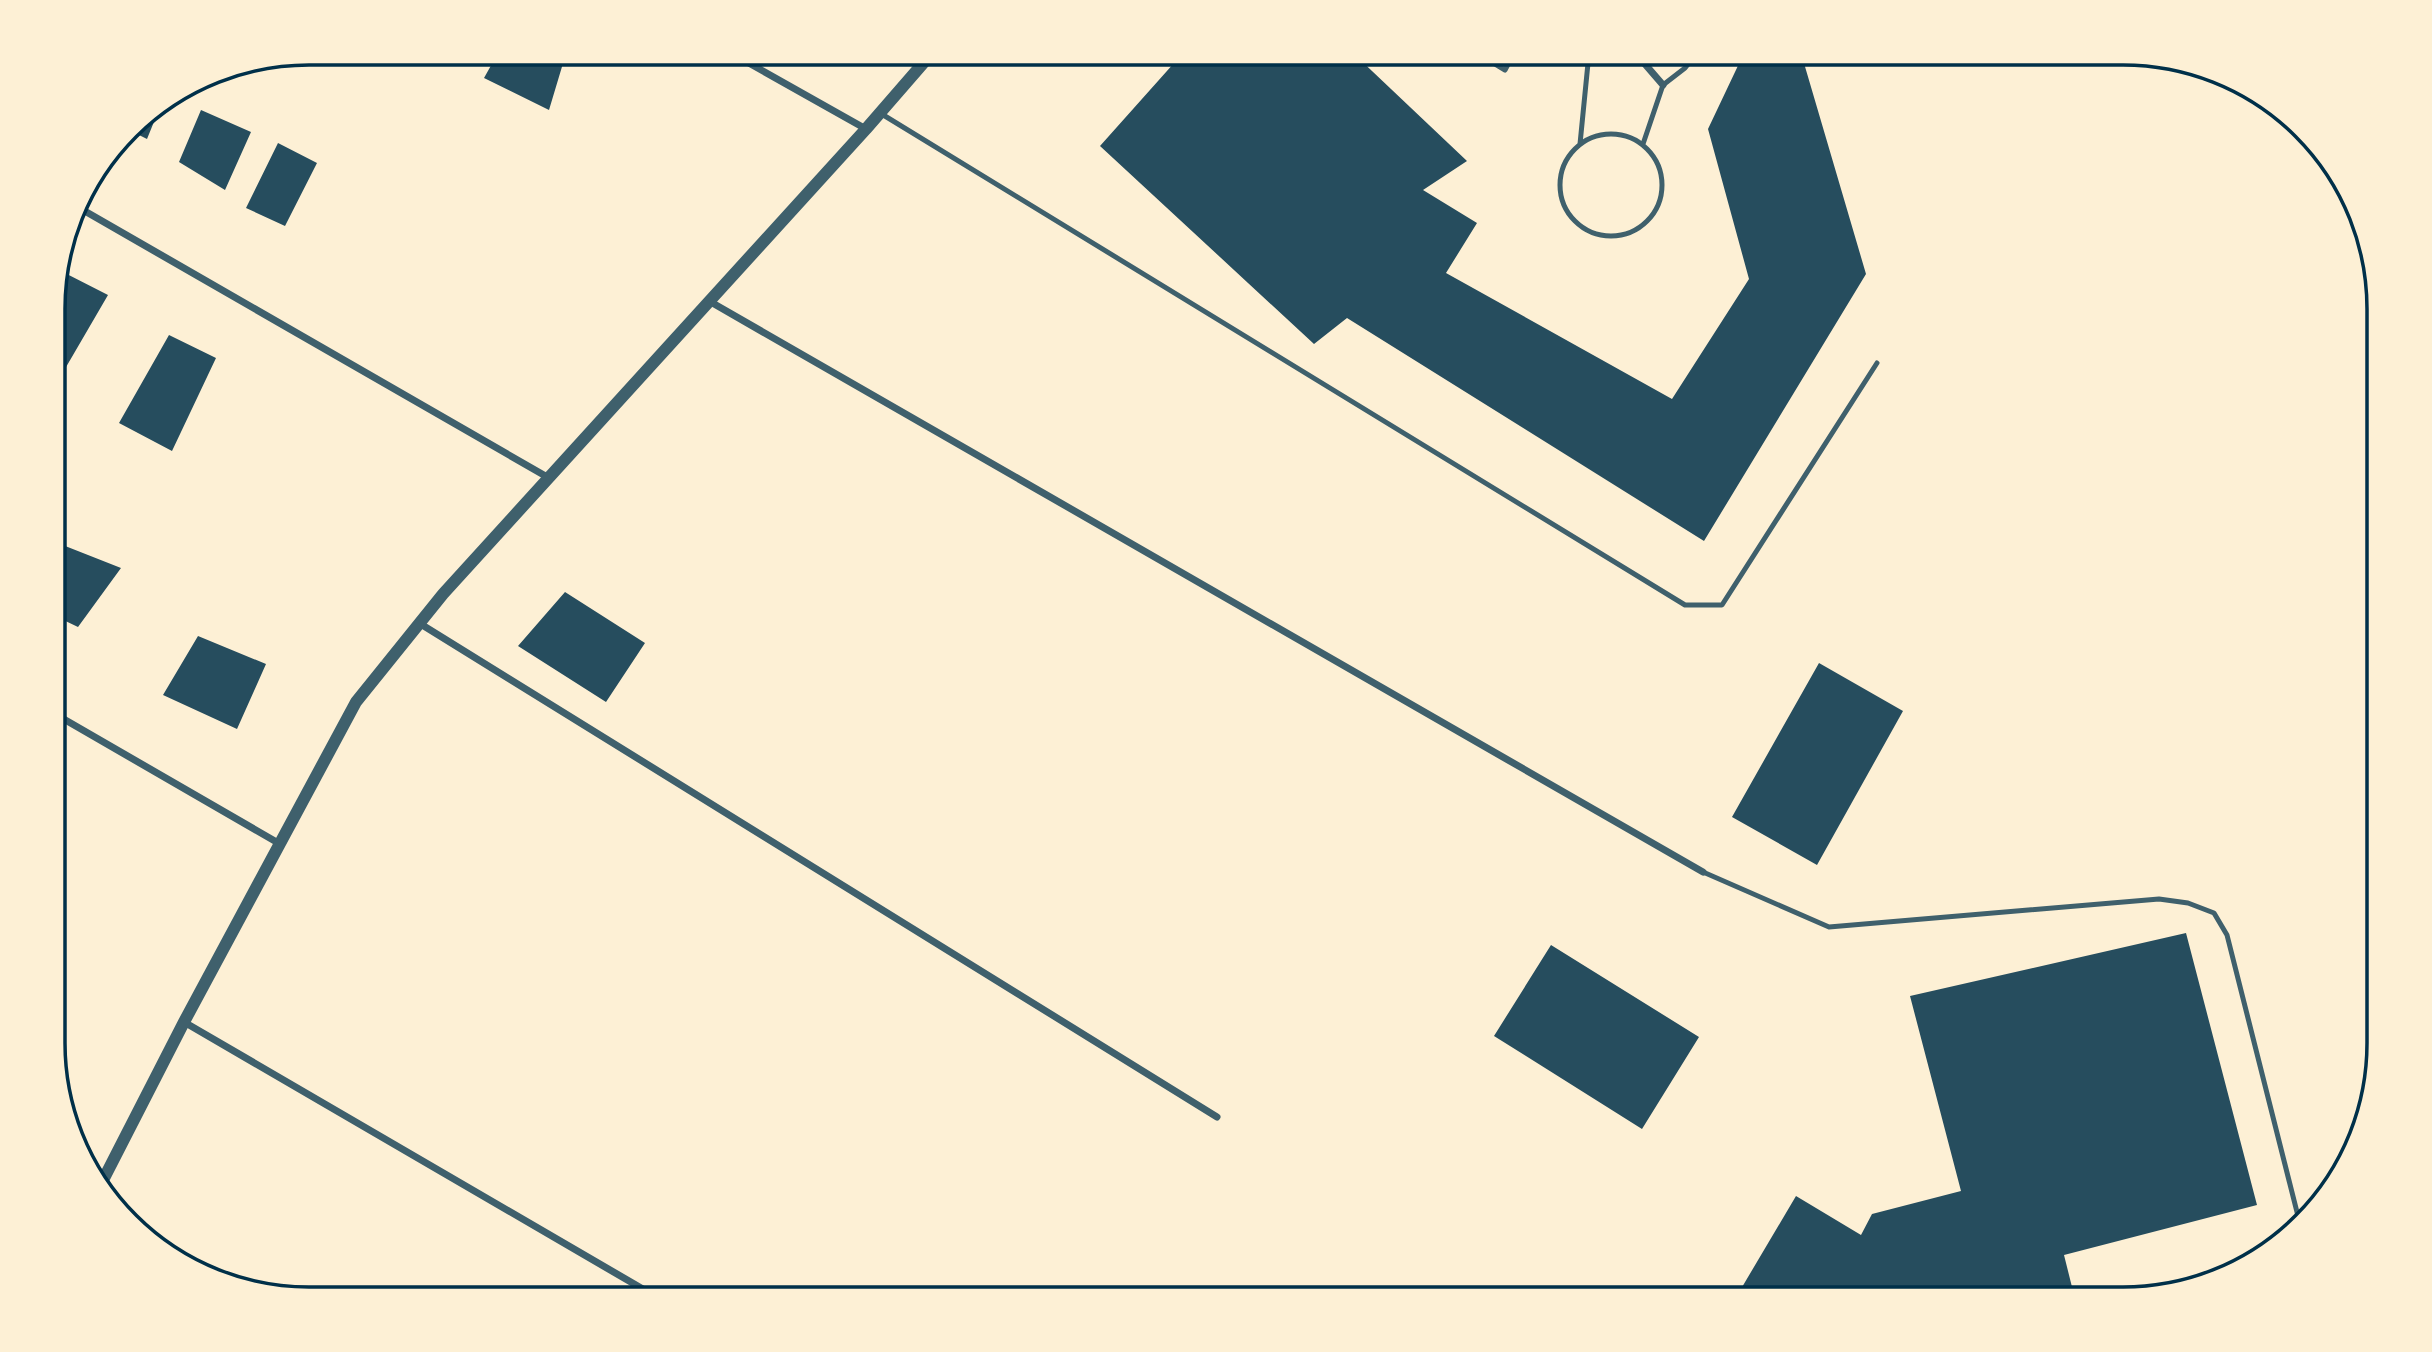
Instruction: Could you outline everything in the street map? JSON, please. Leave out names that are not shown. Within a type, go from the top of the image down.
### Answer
[{"type":"street","points":[[754,65],[866,129]]},
{"type":"street","points":[[105,1177],[184,1022],[356,702],[443,594],[866,129],[921,65]]},
{"type":"street","points":[[1646,65],[1663,85]]},
{"type":"street","points":[[85,211],[550,478]]},
{"type":"street","points":[[709,301],[1703,872]]},
{"type":"street","points":[[419,623],[1217,1117]]},
{"type":"street","points":[[65,720],[281,845]]},
{"type":"street","points":[[184,1022],[639,1287]]},
{"type":"lane","points":[[1580,144],[1588,65]]},
{"type":"lane","points":[[1643,144],[1663,85],[1687,65]]},
{"type":"lane","points":[[880,113],[1685,605],[1722,605],[1877,363]]},
{"type":"lane","points":[[1612,133],[1629,136],[1643,144],[1655,157],[1662,173],[1663,190],[1659,206],[1650,220],[1636,231],[1620,237],[1602,237],[1586,231],[1573,221],[1564,206],[1560,189],[1562,172],[1568,157],[1580,144],[1595,136],[1612,133]]},
{"type":"lane","points":[[1703,872],[1829,927],[2159,899],[2188,903],[2214,913],[2227,935],[2297,1214]]},
{"type":"building","points":[[491,65],[562,65],[549,110],[484,78]]},
{"type":"building","points":[[1172,65],[1366,65],[1467,161],[1423,190],[1477,223],[1446,273],[1672,399],[1749,279],[1708,129],[1738,65],[1805,65],[1866,274],[1704,541],[1347,318],[1314,344],[1100,146]]},
{"type":"building","points":[[201,110],[251,132],[225,190],[179,162]]},
{"type":"building","points":[[155,119],[147,139],[138,135]]},
{"type":"building","points":[[278,143],[317,163],[285,226],[246,208]]},
{"type":"building","points":[[68,274],[108,295],[65,369]]},
{"type":"building","points":[[169,335],[216,358],[172,451],[119,423]]},
{"type":"building","points":[[65,546],[121,568],[78,627],[65,621]]},
{"type":"building","points":[[565,592],[645,643],[606,702],[518,646]]},
{"type":"building","points":[[198,636],[266,664],[237,729],[163,695]]},
{"type":"building","points":[[1819,663],[1903,711],[1817,865],[1732,817]]},
{"type":"building","points":[[2186,933],[2257,1205],[2064,1255],[2072,1287],[1742,1287],[1796,1196],[1861,1235],[1872,1214],[1961,1191],[1910,996]]},
{"type":"building","points":[[1551,945],[1699,1037],[1642,1129],[1494,1036]]}]
